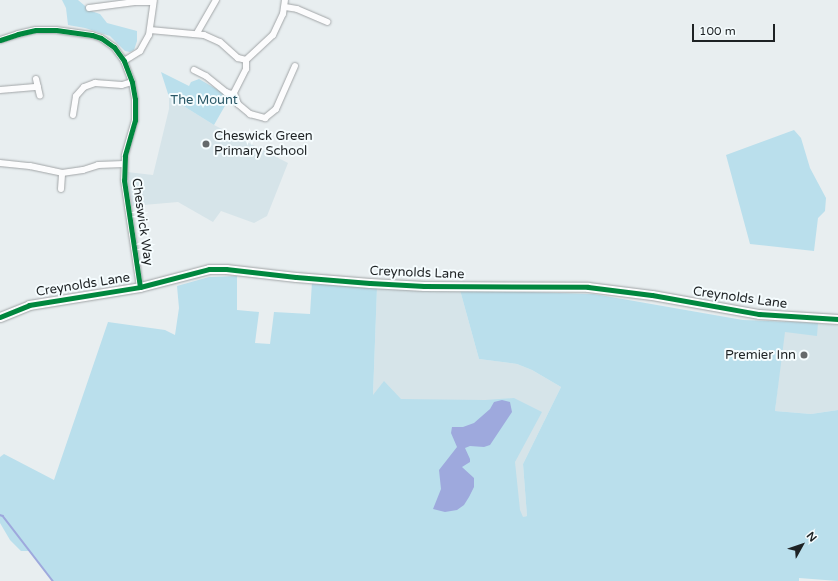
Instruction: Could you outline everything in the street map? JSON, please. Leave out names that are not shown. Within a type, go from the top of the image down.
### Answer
[{"type":"street","points":[[197,34],[216,0]]},
{"type":"street","points":[[285,0],[285,7],[273,35],[246,60],[246,69],[234,93],[238,104],[242,109],[258,117],[269,117],[276,109],[295,66]]},
{"type":"street","points":[[89,8],[153,1],[150,30],[140,51],[124,61]]},
{"type":"street","points":[[285,7],[297,9],[327,22]]},
{"type":"street","name":"Cheswick Way","points":[[0,40],[36,30],[56,30],[92,35],[101,38],[114,46],[124,61],[132,82],[135,99],[135,120],[124,164],[124,180],[140,287]]},
{"type":"street","points":[[150,30],[197,34],[220,42],[238,58],[246,60]]},
{"type":"street","points":[[194,70],[206,76],[226,92],[231,94],[234,93]]},
{"type":"street","points":[[36,79],[40,96]]},
{"type":"street","points":[[73,115],[76,96],[84,87],[95,83],[122,85],[132,82]]},
{"type":"street","points":[[0,90],[38,87]]},
{"type":"street","points":[[0,163],[30,166],[62,173],[82,170],[98,165],[124,164]]},
{"type":"street","points":[[61,189],[62,173]]},
{"type":"street","name":"Creynolds Lane","points":[[0,317],[29,305],[140,287],[192,273],[226,269],[296,277],[424,286],[588,287],[652,295],[759,314],[838,319]]},
{"type":"shaded area","name":"Cheswick Green Primary School","points":[[169,97],[214,125],[288,163],[267,216],[254,223],[221,211],[213,222],[178,202],[132,206],[127,172],[153,175],[169,109]]},
{"type":"shaded area","points":[[377,288],[460,290],[479,359],[517,364],[532,370],[561,387],[523,464],[527,516],[431,547],[373,396]]},
{"type":"shaded area","points":[[785,321],[838,325],[838,410],[811,414],[775,411]]},
{"type":"green space","points":[[62,0],[78,0],[91,11],[100,14],[107,23],[137,31],[137,41],[134,50],[130,52],[125,51],[110,36],[85,28],[68,25],[66,8]]},
{"type":"green space","name":"The Mount","points":[[161,72],[189,86],[191,82],[199,79],[230,97],[214,125],[169,97]]},
{"type":"green space","points":[[794,130],[801,138],[810,168],[826,198],[825,211],[818,218],[814,251],[750,244],[726,155]]},
{"type":"green space","points":[[237,276],[237,310],[259,312],[255,343],[270,344],[274,312],[310,314],[312,282],[377,288],[373,395],[384,381],[401,399],[485,400],[514,398],[542,412],[515,462],[520,510],[523,517],[527,516],[523,464],[561,387],[532,370],[517,364],[479,359],[460,290],[594,294],[743,320],[818,323],[817,336],[785,332],[775,411],[811,414],[838,410],[838,581],[799,578],[799,581],[53,581],[30,551],[21,551],[10,540],[0,523],[0,457],[4,454],[54,480],[108,322],[165,330],[175,335],[179,308],[177,286],[209,277]]},
{"type":"water","points":[[502,400],[510,402],[512,412],[490,445],[484,447],[470,446],[465,448],[470,462],[462,467],[474,478],[474,487],[464,505],[457,510],[445,512],[433,509],[441,489],[439,470],[457,447],[451,433],[452,427],[463,427],[474,423],[490,409],[494,402]]},
{"type":"waterway","points":[[0,515],[3,516],[53,581]]},
{"type":"cycle path","points":[[0,40],[36,30],[56,30],[92,35],[101,38],[114,47],[124,61],[132,82],[135,99],[135,120],[125,156],[124,180],[140,287]]},
{"type":"cycle path","points":[[0,317],[29,305],[140,287],[209,269],[226,269],[296,277],[424,286],[588,287],[652,295],[759,314],[838,319]]},
{"type":"place","name":"Cheswick Green Primary School","points":[[206,144]]},
{"type":"place","name":"Premier Inn","points":[[804,355]]}]
